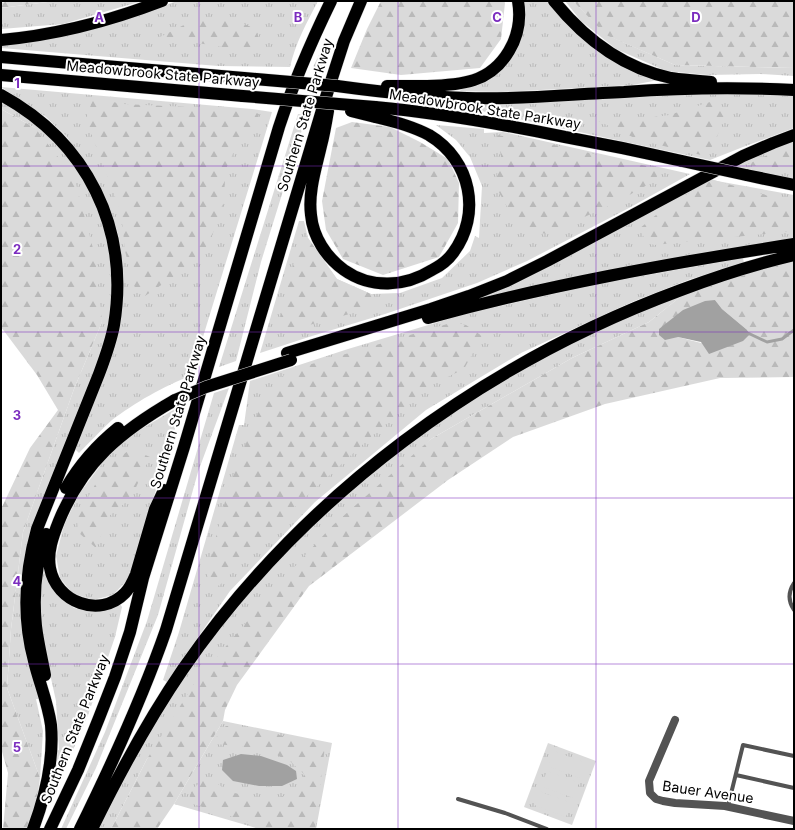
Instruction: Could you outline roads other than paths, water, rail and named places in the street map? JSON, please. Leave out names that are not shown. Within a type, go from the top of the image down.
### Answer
[{"type":"highway","points":[[1,40],[40,36],[86,26],[135,12],[162,1]]},
{"type":"highway","name":"Southern State Parkway","points":[[50,829],[78,770],[100,718],[115,677],[130,632],[143,578],[184,447],[282,116],[296,78],[332,1]]},
{"type":"highway","name":"Southern State Parkway","points":[[80,829],[135,712],[166,630],[337,60],[361,1]]},
{"type":"highway","points":[[337,86],[436,86],[458,84],[483,77],[500,65],[511,48],[519,23],[518,1]]},
{"type":"highway","points":[[554,1],[570,20],[593,41],[619,58],[644,70],[672,78],[765,88]]},
{"type":"highway","name":"Meadowbrook State Parkway","points":[[1,57],[337,86],[394,94],[446,98],[505,98],[658,90],[765,88],[794,90]]},
{"type":"highway","points":[[337,60],[312,192],[310,212],[314,229],[327,254],[346,272],[371,282],[390,284],[400,283],[430,272],[452,255],[465,231],[469,211],[467,185],[460,167],[444,146],[419,130],[375,112]]},
{"type":"highway","name":"Meadowbrook State Parkway","points":[[1,75],[319,102],[375,112],[430,113],[512,126],[638,151],[794,185]]},
{"type":"highway","points":[[1,95],[36,117],[55,134],[72,153],[88,176],[101,202],[108,224],[114,245],[117,273],[116,312],[112,336],[99,374],[37,529],[31,553],[26,597],[29,636],[34,662],[51,724]]},
{"type":"highway","points":[[289,356],[489,289],[526,272],[743,156],[773,142],[794,135]]},
{"type":"highway","points":[[184,447],[155,509],[136,574],[126,592],[114,601],[107,604],[94,606],[81,604],[70,599],[55,583],[50,569],[49,554],[52,538],[73,492],[88,469],[114,442],[139,422],[191,385],[214,376],[429,318],[529,293],[670,264],[794,244]]},
{"type":"highway","points":[[92,829],[142,734],[168,693],[230,607],[273,559],[318,514],[359,477],[401,443],[462,400],[508,371],[573,336],[641,305],[681,290],[723,275],[794,255]]},
{"type":"highway","points":[[33,829],[46,784],[50,763],[51,739],[50,700],[38,639],[35,612],[41,548],[60,499],[76,472],[95,448],[133,417],[175,396]]},
{"type":"street","name":"Bauer Avenue","points":[[675,720],[649,781],[650,793],[656,799],[663,801],[728,806],[794,820]]},
{"type":"lane","points":[[794,583],[789,596],[794,610]]},
{"type":"lane","points":[[728,806],[744,745],[794,756]]},
{"type":"lane","points":[[736,775],[794,788]]},
{"type":"lane","points":[[458,799],[505,813],[547,829]]},
{"type":"waterway","points":[[746,333],[767,342],[782,339],[794,330]]}]
